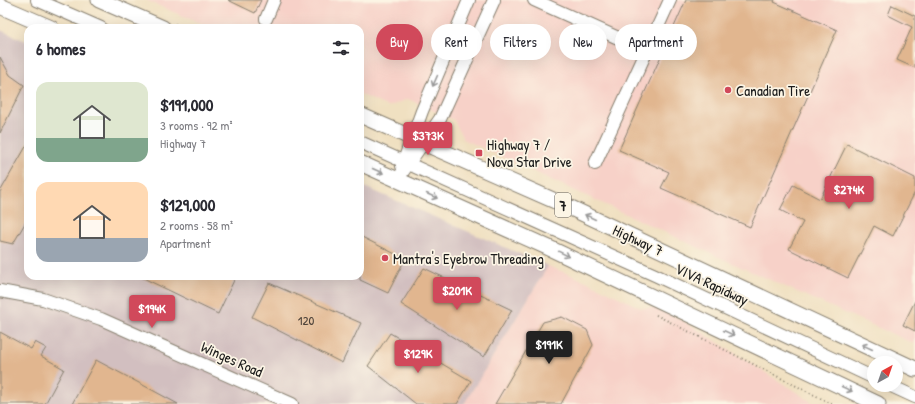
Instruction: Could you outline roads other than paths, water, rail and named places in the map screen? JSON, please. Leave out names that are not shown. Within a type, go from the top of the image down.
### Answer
[{"type":"main road","points":[[99,0],[154,24]]},
{"type":"main road","points":[[0,6],[42,24]]},
{"type":"main road","name":"Highway 7","points":[[364,116],[571,208],[915,369]]},
{"type":"main road","points":[[364,165],[547,246],[878,404]]},
{"type":"street","points":[[37,0],[92,24]]},
{"type":"street","points":[[266,19],[274,0]]},
{"type":"street","points":[[397,180],[418,140],[469,0]]},
{"type":"street","points":[[418,140],[440,119],[494,0]]},
{"type":"street","points":[[534,0],[615,37]]},
{"type":"street","points":[[659,24],[670,0]]},
{"type":"street","points":[[595,164],[643,60]]},
{"type":"street","name":"VIVA Rapidway","points":[[364,144],[655,274],[867,375]]},
{"type":"street","name":"Winges Road","points":[[0,291],[43,299],[101,319],[292,404]]},
{"type":"street","points":[[903,391],[915,397]]},
{"type":"place","name":"Canadian Tire","points":[[728,90]]},
{"type":"place","name":"Highway 7 / Nova Star Drive","points":[[479,153]]},
{"type":"place","name":"Mantra's Eyebrow Threading","points":[[385,258]]}]
